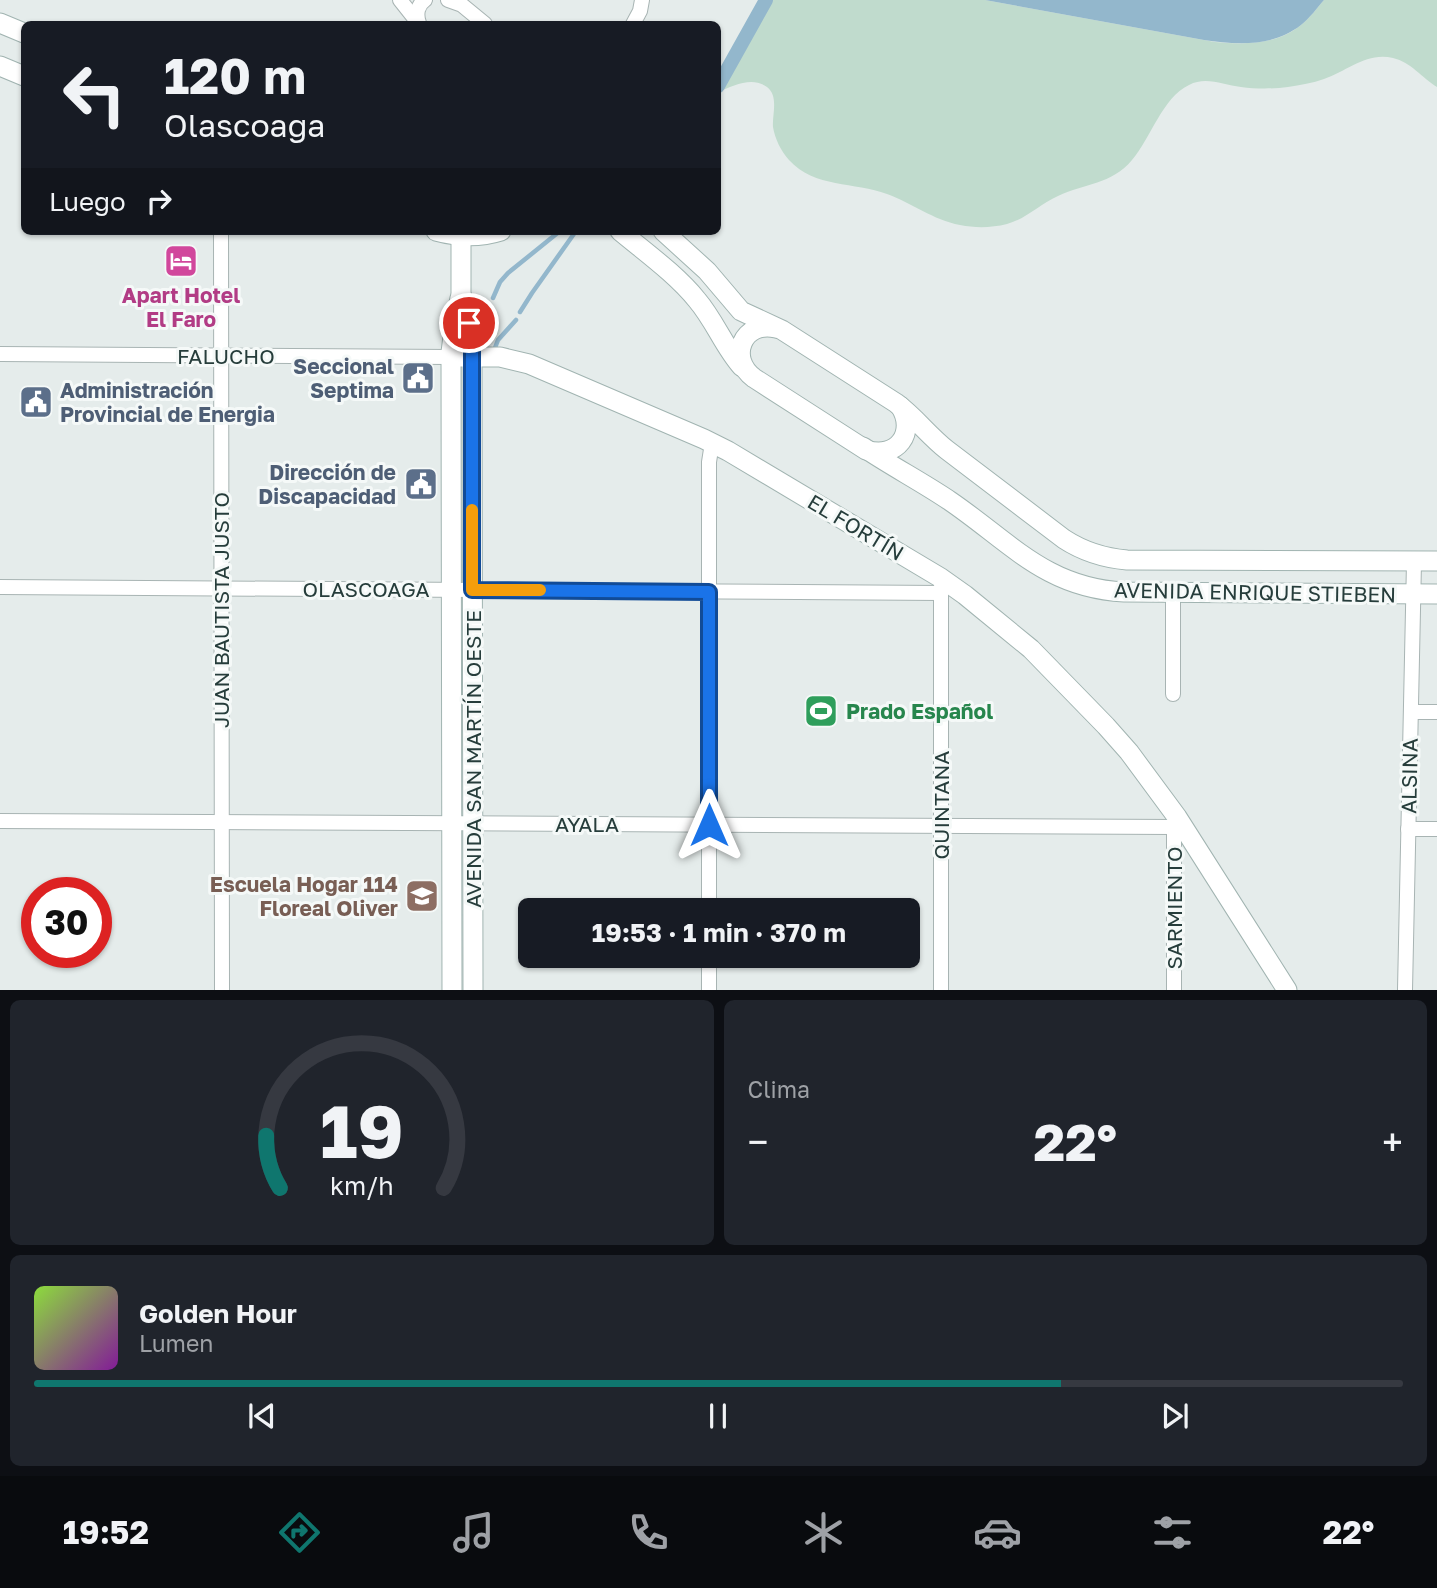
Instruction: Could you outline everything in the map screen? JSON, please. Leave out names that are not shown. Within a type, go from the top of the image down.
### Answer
[{"type":"main road","points":[[0,23],[21,32]]},
{"type":"main road","points":[[0,66],[21,75]]},
{"type":"main road","points":[[456,235],[486,235]]},
{"type":"main road","name":"AVENIDA ENRIQUE STIEBEN","points":[[631,235],[696,298],[730,353],[747,373],[951,501],[1033,563],[1054,575],[1102,590],[1437,594]]},
{"type":"main road","name":"AVENIDA ENRIQUE STIEBEN","points":[[668,235],[708,271],[741,310],[782,330],[896,403],[934,439],[1064,540],[1090,553],[1127,560],[1437,561]]},
{"type":"main road","name":"AVENIDA SAN MARTÍN OESTE","points":[[452,989],[451,357],[461,293],[461,236]]},
{"type":"main road","name":"AVENIDA SAN MARTÍN OESTE","points":[[461,293],[470,329],[472,357],[473,989]]},
{"type":"main road","points":[[747,373],[740,357],[742,344],[747,336],[753,330],[766,326],[782,330]]},
{"type":"main road","name":"EL FORTÍN","points":[[451,357],[507,358],[529,364],[712,443],[941,585],[965,595],[1021,640],[1118,738],[1287,989]]},
{"type":"main road","points":[[863,447],[875,452],[885,452],[901,442],[907,424],[903,410],[896,403]]},
{"type":"street","points":[[400,0],[417,21]]},
{"type":"street","points":[[418,21],[417,13],[425,0]]},
{"type":"street","points":[[450,0],[462,5],[481,21]]},
{"type":"street","points":[[634,21],[642,0]]},
{"type":"street","name":"JUAN BAUTISTA JUSTO","points":[[221,235],[222,989]]},
{"type":"street","name":"FALUCHO","points":[[0,354],[451,357]]},
{"type":"street","points":[[709,898],[709,462],[712,443]]},
{"type":"street","name":"ALSINA","points":[[1405,989],[1414,562]]},
{"type":"street","name":"OLASCOAGA","points":[[0,587],[709,592],[941,585]]},
{"type":"street","name":"QUINTANA","points":[[941,585],[941,989]]},
{"type":"street","points":[[1173,592],[1173,694]]},
{"type":"street","points":[[1410,712],[1437,712]]},
{"type":"street","name":"AYALA","points":[[0,821],[1177,825]]},
{"type":"street","name":"SARMIENTO","points":[[1174,989],[1177,825]]},
{"type":"street","points":[[1408,829],[1437,829]]},
{"type":"street","points":[[709,968],[709,989]]},
{"type":"green space","points":[[766,0],[985,0],[1215,42],[1238,43],[1271,40],[1291,32],[1324,0],[1437,0],[1437,87],[1405,63],[1383,57],[1366,60],[1333,76],[1288,87],[1253,88],[1208,81],[1195,82],[1171,99],[1139,151],[1124,168],[1106,179],[1058,196],[1014,222],[989,227],[950,223],[887,194],[823,180],[799,169],[783,153],[775,136],[774,100],[771,91],[755,82],[721,91],[721,81]]},
{"type":"water","points":[[985,0],[1324,0],[1304,22],[1279,37],[1254,43],[1229,43]]},
{"type":"waterway","points":[[721,81],[766,0]]},
{"type":"waterway","points":[[493,298],[500,282],[508,273],[555,235]]},
{"type":"waterway","points":[[520,312],[573,235]]},
{"type":"waterway","points":[[493,353],[498,340],[516,320]]},
{"type":"slow traffic","points":[[472,510],[472,590],[540,590]]},
{"type":"place","name":"Apart Hotel El Faro","points":[[181,261]]},
{"type":"place","name":"Seccional Septima","points":[[418,378]]},
{"type":"place","name":"Administración Provincial de Energia","points":[[36,402]]},
{"type":"place","name":"Dirección de Discapacidad","points":[[421,484]]},
{"type":"place","name":"Prado Español","points":[[821,711]]},
{"type":"place","name":"Escuela Hogar 114 Floreal Oliver","points":[[422,896]]},
{"type":"route","points":[[469,323],[472,352],[472,590],[709,592],[709,825]]}]
